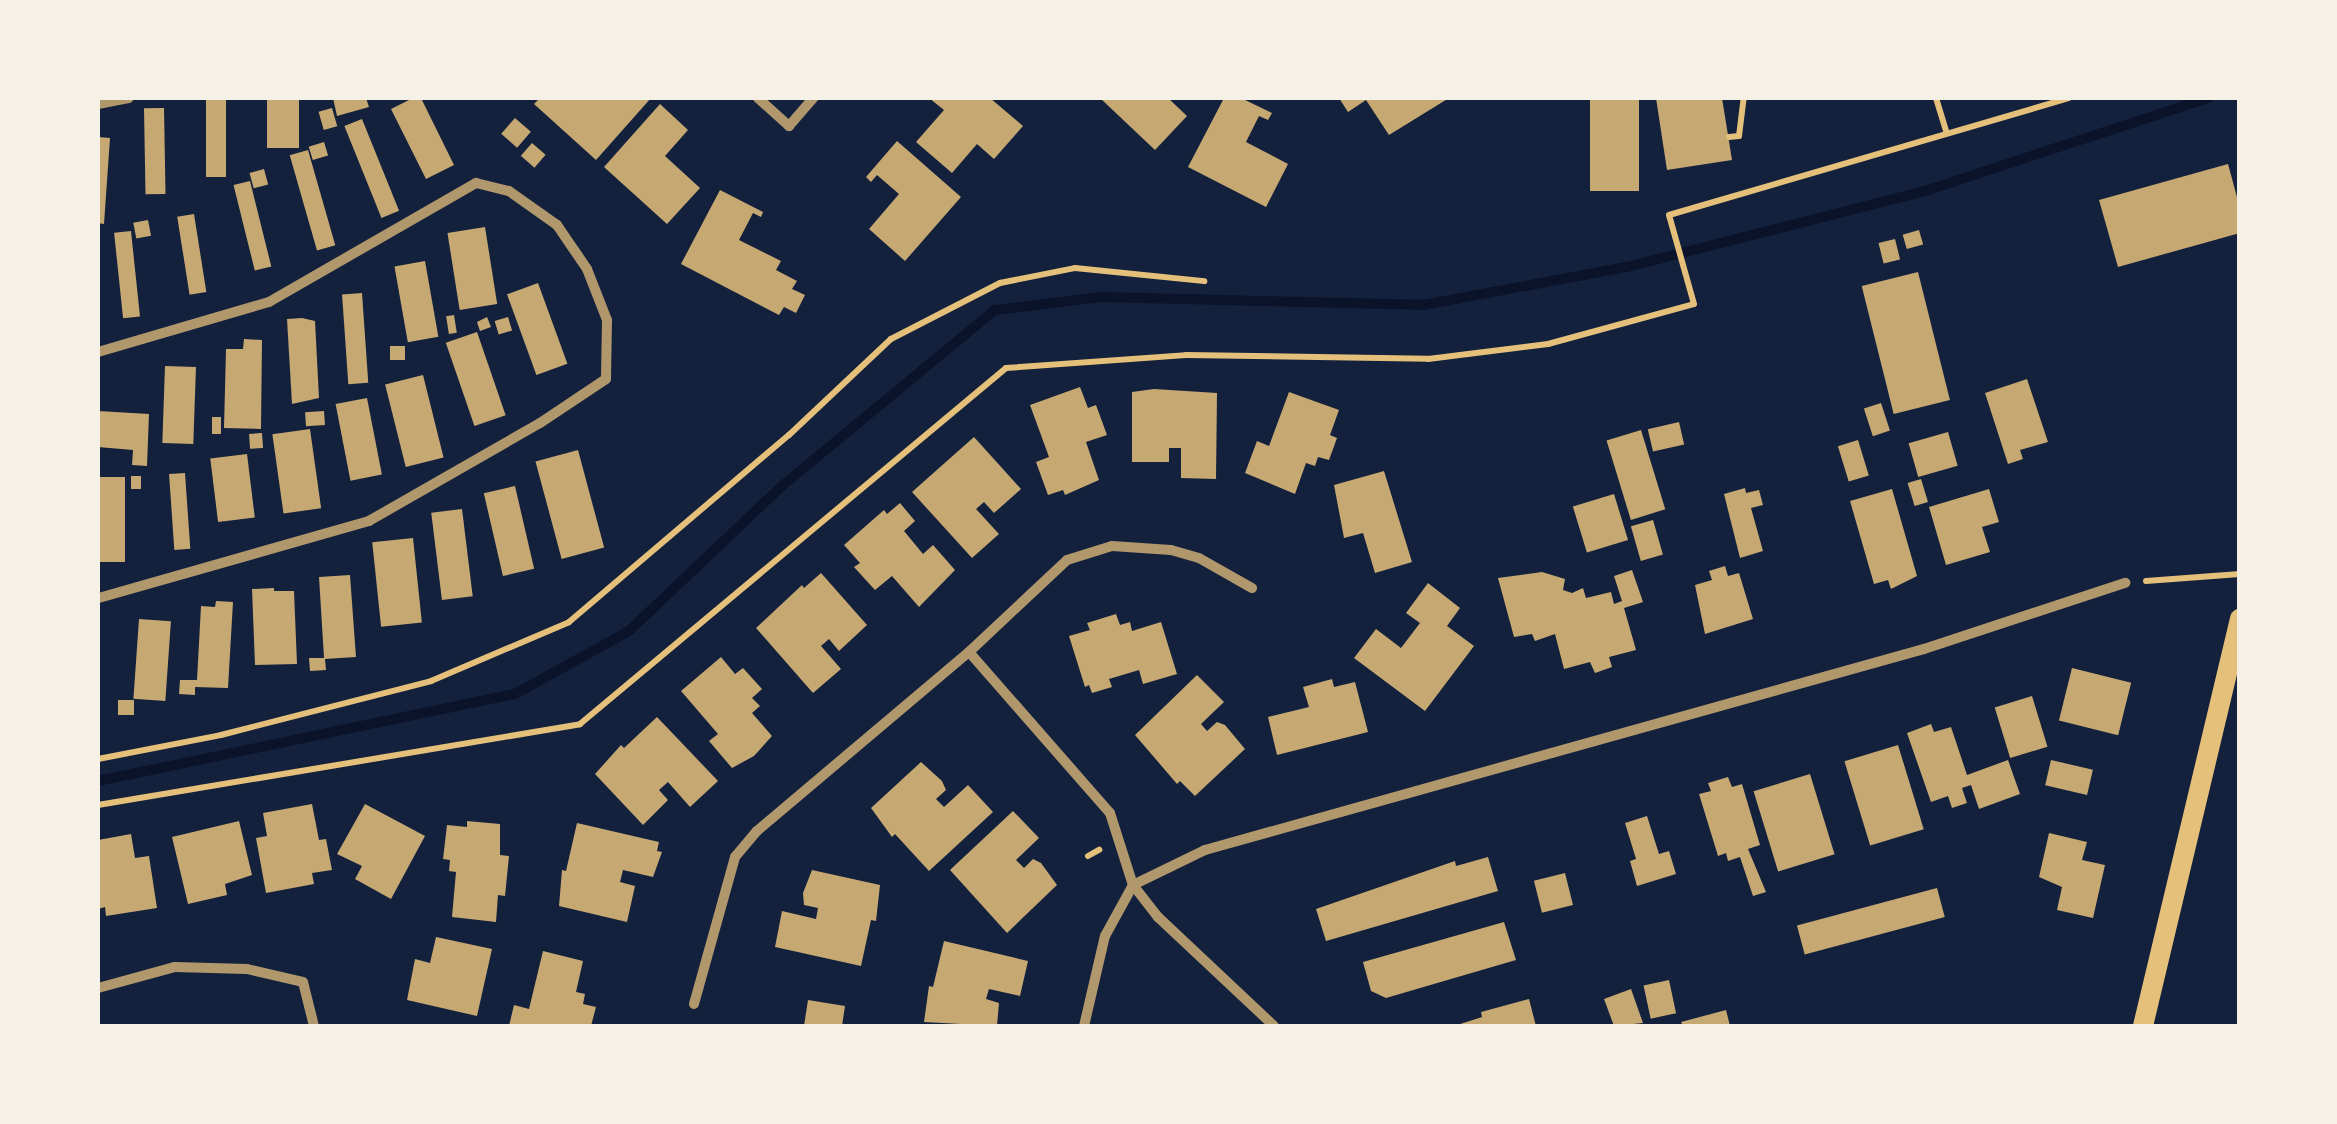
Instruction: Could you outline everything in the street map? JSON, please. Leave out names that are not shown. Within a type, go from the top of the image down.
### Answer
[{"type":"main road","points":[[2143,1026],[2240,618]]},
{"type":"street","points":[[98,104],[128,98]]},
{"type":"street","points":[[758,98],[789,126],[813,98]]},
{"type":"street","points":[[98,352],[269,302],[476,184],[508,191],[557,224],[586,269],[607,320],[606,379],[540,423],[369,521],[98,598]]},
{"type":"street","points":[[694,1004],[735,858],[756,831],[969,652],[1067,560],[1112,546],[1172,550],[1199,558],[1252,588]]},
{"type":"street","points":[[1084,1026],[1105,936],[1133,885],[1206,850],[1924,649],[2125,583]]},
{"type":"street","points":[[969,652],[1110,813],[1133,885],[1158,917],[1274,1026]]},
{"type":"street","points":[[98,988],[175,967],[247,970],[303,982],[314,1026]]},
{"type":"path","points":[[1729,137],[1740,136],[1744,98]]},
{"type":"path","points":[[1936,98],[1947,133]]},
{"type":"path","points":[[98,805],[580,724],[1006,368],[1186,355],[1428,360],[1548,344],[1694,304],[1669,215],[2069,98]]},
{"type":"path","points":[[98,759],[221,735],[431,681],[569,622],[789,435],[891,340],[1000,283],[1075,268],[1204,281]]},
{"type":"path","points":[[2125,583],[2240,574]]},
{"type":"path","points":[[1088,856],[1099,850]]},
{"type":"building","points":[[206,98],[226,98],[226,177],[206,177]]},
{"type":"building","points":[[267,98],[299,98],[299,148],[267,148]]},
{"type":"building","points":[[333,98],[366,98],[369,107],[337,116]]},
{"type":"building","points":[[421,98],[454,165],[426,179],[391,109]]},
{"type":"building","points":[[540,98],[651,98],[596,160],[534,104]]},
{"type":"building","points":[[929,98],[990,98],[1023,126],[994,159],[977,144],[952,173],[916,142],[944,110]]},
{"type":"building","points":[[1100,98],[1168,98],[1187,116],[1155,150]]},
{"type":"building","points":[[1224,98],[1241,98],[1272,113],[1268,120],[1259,116],[1246,142],[1288,164],[1266,207],[1188,167]]},
{"type":"building","points":[[1339,98],[1449,98],[1389,135],[1366,100],[1348,112]]},
{"type":"building","points":[[1590,98],[1639,98],[1639,191],[1590,191]]},
{"type":"building","points":[[1656,98],[1722,98],[1732,160],[1667,170]]},
{"type":"building","points":[[660,104],[688,130],[665,156],[700,188],[667,224],[604,167]]},
{"type":"building","points":[[144,108],[164,108],[166,194],[146,194]]},
{"type":"building","points":[[332,108],[337,126],[324,130],[319,112]]},
{"type":"building","points":[[515,118],[531,132],[517,148],[501,134]]},
{"type":"building","points":[[362,119],[399,211],[381,218],[344,126]]},
{"type":"building","points":[[98,137],[110,138],[104,224],[98,223]]},
{"type":"building","points":[[897,141],[961,197],[905,261],[869,229],[899,194],[877,175],[871,182],[866,177]]},
{"type":"building","points":[[324,142],[328,155],[313,160],[309,147]]},
{"type":"building","points":[[532,143],[546,155],[534,168],[521,156]]},
{"type":"building","points":[[308,150],[335,245],[317,250],[290,155]]},
{"type":"building","points":[[2228,164],[2240,208],[2240,233],[2118,267],[2099,200]]},
{"type":"building","points":[[264,169],[268,184],[254,188],[250,173]]},
{"type":"building","points":[[250,181],[271,266],[255,270],[234,185]]},
{"type":"building","points":[[720,190],[763,212],[761,217],[753,213],[739,240],[781,261],[776,270],[797,281],[792,289],[805,295],[796,313],[784,307],[779,315],[681,264]]},
{"type":"building","points":[[194,214],[206,292],[190,295],[177,217]]},
{"type":"building","points":[[148,220],[151,236],[136,239],[133,223]]},
{"type":"building","points":[[485,227],[497,304],[460,310],[447,233]]},
{"type":"building","points":[[1919,230],[1923,244],[1907,249],[1903,235]]},
{"type":"building","points":[[131,231],[140,317],[123,318],[114,233]]},
{"type":"building","points":[[1895,239],[1900,259],[1884,263],[1879,243]]},
{"type":"building","points":[[425,261],[438,337],[408,342],[394,266]]},
{"type":"building","points":[[1918,272],[1950,400],[1894,414],[1862,286]]},
{"type":"building","points":[[538,283],[567,364],[536,375],[507,294]]},
{"type":"building","points":[[362,293],[368,383],[348,384],[342,294]]},
{"type":"building","points":[[454,315],[457,333],[449,334],[446,316]]},
{"type":"building","points":[[487,317],[491,327],[480,331],[477,322]]},
{"type":"building","points":[[508,317],[512,330],[499,334],[495,321]]},
{"type":"building","points":[[287,319],[315,321],[319,398],[292,404]]},
{"type":"building","points":[[477,332],[506,415],[474,426],[446,343]]},
{"type":"building","points":[[244,339],[262,340],[261,429],[224,428],[226,349],[243,349]]},
{"type":"building","points":[[390,346],[405,346],[405,360],[390,360]]},
{"type":"building","points":[[165,366],[196,367],[193,444],[162,443]]},
{"type":"building","points":[[423,375],[444,457],[406,467],[385,384]]},
{"type":"building","points":[[2027,379],[2048,442],[2020,450],[2023,459],[2008,464],[1985,393]]},
{"type":"building","points":[[1080,387],[1088,408],[1096,405],[1107,435],[1086,442],[1099,480],[1065,495],[1063,490],[1048,495],[1036,462],[1049,457],[1030,405]]},
{"type":"building","points":[[1154,389],[1217,393],[1216,479],[1181,478],[1181,448],[1169,448],[1169,462],[1132,462],[1132,392]]},
{"type":"building","points":[[1289,392],[1339,410],[1330,435],[1337,438],[1329,460],[1318,457],[1315,466],[1306,463],[1295,494],[1245,473],[1257,441],[1269,446]]},
{"type":"building","points":[[367,398],[382,475],[350,481],[336,404]]},
{"type":"building","points":[[1881,403],[1890,431],[1873,436],[1864,409]]},
{"type":"building","points":[[98,411],[149,414],[147,466],[132,465],[133,450],[98,447]]},
{"type":"building","points":[[324,411],[325,425],[306,426],[305,412]]},
{"type":"building","points":[[212,417],[221,417],[221,434],[212,434]]},
{"type":"building","points":[[1679,422],[1684,444],[1653,452],[1648,429]]},
{"type":"building","points":[[310,429],[321,508],[284,514],[272,434]]},
{"type":"building","points":[[1641,430],[1665,509],[1631,520],[1607,441]]},
{"type":"building","points":[[1948,432],[1958,466],[1918,477],[1909,443]]},
{"type":"building","points":[[262,433],[263,448],[250,449],[249,434]]},
{"type":"building","points":[[974,437],[1021,489],[994,513],[984,502],[976,509],[999,534],[972,558],[912,492]]},
{"type":"building","points":[[1858,440],[1869,475],[1849,482],[1838,446]]},
{"type":"building","points":[[578,450],[604,548],[562,559],[535,461]]},
{"type":"building","points":[[247,454],[255,518],[218,522],[210,459]]},
{"type":"building","points":[[1384,471],[1412,562],[1375,573],[1363,533],[1344,538],[1334,485]]},
{"type":"building","points":[[185,473],[190,549],[174,550],[169,474]]},
{"type":"building","points":[[131,476],[141,476],[141,489],[131,489]]},
{"type":"building","points":[[98,477],[125,477],[125,562],[98,562]]},
{"type":"building","points":[[1921,479],[1928,502],[1915,506],[1908,483]]},
{"type":"building","points":[[515,486],[534,569],[503,576],[484,493]]},
{"type":"building","points":[[1745,488],[1746,493],[1759,490],[1763,505],[1751,508],[1763,551],[1740,558],[1724,494]]},
{"type":"building","points":[[1892,489],[1917,576],[1891,589],[1888,580],[1874,584],[1850,501]]},
{"type":"building","points":[[1989,489],[1999,522],[1982,527],[1990,552],[1946,565],[1929,507]]},
{"type":"building","points":[[1614,494],[1628,540],[1587,552],[1573,507]]},
{"type":"building","points":[[900,503],[915,521],[904,531],[923,554],[933,545],[955,570],[919,607],[892,576],[875,590],[854,567],[860,563],[844,545],[884,510],[887,514]]},
{"type":"building","points":[[462,509],[473,596],[442,600],[431,513]]},
{"type":"building","points":[[1653,520],[1663,555],[1641,561],[1631,526]]},
{"type":"building","points":[[413,538],[422,623],[381,627],[372,542]]},
{"type":"building","points":[[1725,566],[1728,576],[1739,573],[1753,619],[1705,634],[1695,585],[1712,580],[1709,571]]},
{"type":"building","points":[[1632,570],[1643,602],[1624,608],[1636,650],[1609,657],[1612,667],[1595,673],[1590,662],[1564,669],[1555,634],[1535,641],[1532,634],[1514,637],[1498,578],[1542,572],[1565,579],[1563,590],[1572,593],[1583,588],[1586,598],[1611,592],[1614,604],[1622,601],[1614,576]]},
{"type":"building","points":[[821,573],[867,625],[839,651],[829,639],[821,646],[841,669],[813,693],[756,628],[802,585],[804,588]]},
{"type":"building","points":[[350,575],[356,657],[325,659],[326,670],[310,671],[309,658],[324,658],[319,577]]},
{"type":"building","points":[[1428,583],[1460,608],[1447,626],[1474,646],[1425,711],[1354,658],[1376,629],[1401,648],[1420,623],[1406,613]]},
{"type":"building","points":[[252,589],[294,591],[297,664],[255,665]]},
{"type":"building","points":[[216,601],[233,602],[228,688],[195,687],[195,695],[179,694],[180,680],[197,680],[201,606],[215,607]]},
{"type":"building","points":[[1116,614],[1120,625],[1130,622],[1132,631],[1161,622],[1177,674],[1143,684],[1139,670],[1109,679],[1112,687],[1092,693],[1089,685],[1085,687],[1069,636],[1090,630],[1087,623]]},
{"type":"building","points":[[139,619],[171,621],[165,701],[133,699]]},
{"type":"building","points":[[721,657],[735,674],[743,668],[762,689],[752,698],[760,706],[752,713],[772,736],[754,756],[732,768],[709,741],[718,734],[681,691]]},
{"type":"building","points":[[2072,668],[2131,683],[2118,735],[2059,720]]},
{"type":"building","points":[[1197,675],[1224,702],[1201,724],[1207,731],[1217,722],[1225,725],[1245,749],[1195,796],[1180,781],[1177,784],[1135,735]]},
{"type":"building","points":[[1332,679],[1334,687],[1355,682],[1368,732],[1277,755],[1268,717],[1309,707],[1303,687]]},
{"type":"building","points":[[2032,696],[2047,747],[2010,758],[1995,707]]},
{"type":"building","points":[[118,700],[134,700],[134,715],[118,715]]},
{"type":"building","points":[[657,717],[718,781],[690,807],[668,782],[659,790],[668,800],[643,825],[595,774],[621,745],[624,748]]},
{"type":"building","points":[[1931,724],[1934,732],[1951,727],[1967,775],[2008,760],[2020,794],[1979,809],[1971,785],[1962,788],[1967,803],[1952,808],[1948,796],[1931,802],[1907,733]]},
{"type":"building","points":[[1898,745],[1924,829],[1870,846],[1844,761]]},
{"type":"building","points":[[2051,760],[2093,770],[2087,795],[2045,785]]},
{"type":"building","points":[[921,762],[942,781],[946,790],[936,799],[944,807],[968,785],[993,812],[929,871],[895,834],[892,837],[871,808]]},
{"type":"building","points":[[1810,774],[1835,854],[1778,872],[1754,791]]},
{"type":"building","points":[[1728,777],[1732,787],[1742,784],[1760,845],[1748,849],[1766,892],[1753,896],[1740,857],[1728,861],[1726,853],[1718,856],[1699,794],[1711,791],[1708,783]]},
{"type":"building","points":[[312,804],[319,840],[326,839],[332,870],[312,873],[314,884],[266,893],[256,838],[267,836],[263,813]]},
{"type":"building","points":[[365,804],[425,836],[391,899],[355,879],[362,866],[337,854]]},
{"type":"building","points":[[1013,811],[1039,838],[1016,860],[1024,868],[1033,859],[1041,863],[1057,885],[1007,933],[950,870]]},
{"type":"building","points":[[1647,816],[1659,854],[1669,851],[1676,874],[1637,886],[1630,861],[1636,859],[1625,823]]},
{"type":"building","points":[[239,821],[252,875],[225,884],[227,895],[188,904],[172,837]]},
{"type":"building","points":[[467,821],[500,824],[500,855],[509,856],[505,896],[498,895],[496,922],[452,917],[456,872],[449,871],[450,860],[443,859],[447,825],[467,827]]},
{"type":"building","points":[[577,823],[659,842],[657,851],[662,852],[653,877],[623,870],[620,882],[635,886],[627,922],[559,906],[562,870],[566,871]]},
{"type":"building","points":[[2049,833],[2087,842],[2082,860],[2105,865],[2093,918],[2057,910],[2062,887],[2039,877]]},
{"type":"building","points":[[131,834],[135,858],[149,856],[157,908],[106,916],[105,907],[98,909],[98,840]]},
{"type":"building","points":[[1488,857],[1498,891],[1326,941],[1316,909],[1455,861],[1456,866]]},
{"type":"building","points":[[812,870],[880,885],[876,921],[871,920],[861,966],[775,947],[782,911],[816,919],[818,908],[804,905],[803,893]]},
{"type":"building","points":[[1565,873],[1573,905],[1542,913],[1534,881]]},
{"type":"building","points":[[1937,888],[1945,917],[1805,955],[1797,926]]},
{"type":"building","points":[[1504,922],[1516,960],[1386,998],[1371,991],[1363,962]]},
{"type":"building","points":[[436,937],[492,949],[477,1016],[407,1000],[415,959],[430,963]]},
{"type":"building","points":[[944,941],[1028,961],[1020,996],[989,989],[986,999],[999,1003],[997,1026],[924,1022],[929,986],[933,987]]},
{"type":"building","points":[[543,951],[583,961],[576,992],[585,994],[583,1004],[596,1007],[591,1026],[509,1026],[514,1005],[529,1009]]},
{"type":"building","points":[[1669,980],[1676,1013],[1651,1019],[1644,985]]},
{"type":"building","points":[[1631,989],[1643,1023],[1614,1026],[1604,999]]},
{"type":"building","points":[[1529,999],[1536,1026],[1454,1026],[1482,1017],[1481,1012]]},
{"type":"building","points":[[808,1000],[845,1006],[842,1026],[804,1026]]},
{"type":"building","points":[[1726,1010],[1730,1026],[1683,1026],[1681,1022]]},
{"type":"waterway","points":[[98,781],[515,694],[629,631],[782,486],[995,310],[1101,297],[1423,305],[1627,267],[1925,191],[2208,98]]}]
